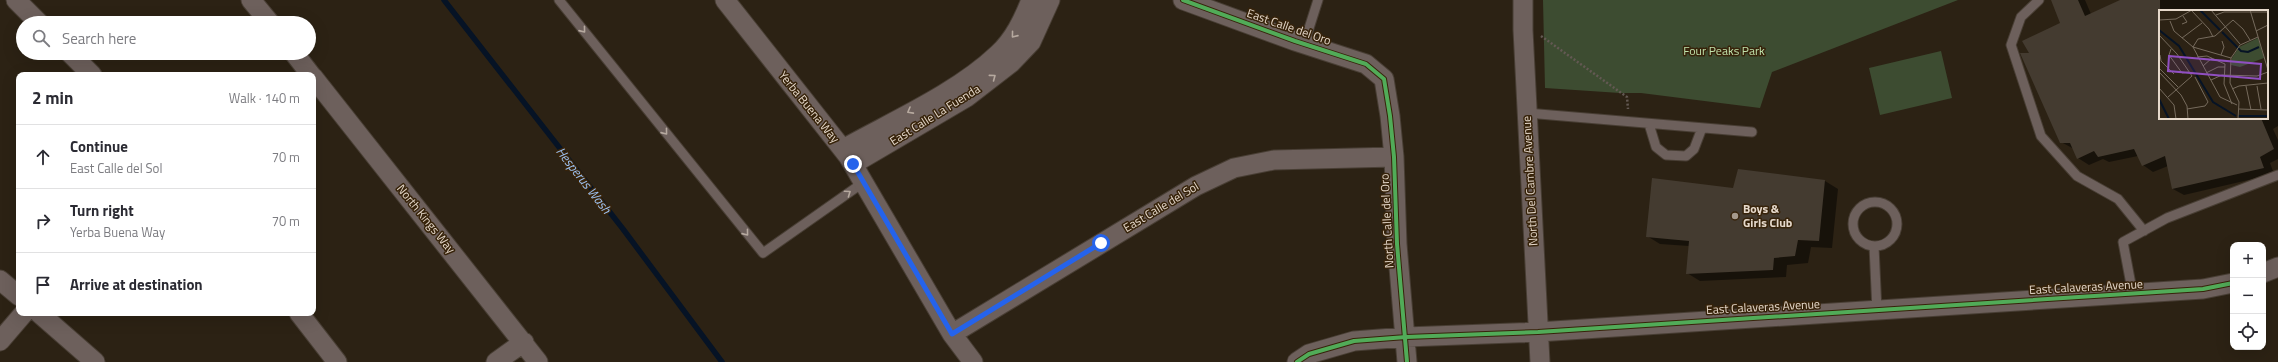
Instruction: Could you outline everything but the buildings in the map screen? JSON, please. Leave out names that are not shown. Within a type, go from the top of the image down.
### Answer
[{"type":"street","points":[[16,0],[32,16]]},
{"type":"street","points":[[251,0],[264,16]]},
{"type":"street","name":"Yerba Buena Way","points":[[725,0],[848,157],[952,334],[973,362]]},
{"type":"street","name":"East Calle La Fuenda","points":[[848,157],[958,85],[999,54],[1019,28],[1031,0]]},
{"type":"street","name":"East Calle La Fuenda","points":[[848,157],[967,97],[1012,63],[1031,42],[1050,0]]},
{"type":"street","name":"East Calle del Oro","points":[[1184,0],[1304,44],[1366,64],[1384,80]]},
{"type":"street","name":"North Del Cambre Avenue","points":[[1523,0],[1527,114],[1540,362]]},
{"type":"street","points":[[77,60],[89,72]]},
{"type":"street","points":[[299,60],[309,72]]},
{"type":"street","name":"North Calle del Oro","points":[[1384,80],[1390,116],[1394,157],[1397,244],[1407,362]]},
{"type":"street","name":"North Kings Way","points":[[316,81],[524,342],[538,362]]},
{"type":"street","name":"East Calle del Sol","points":[[952,334],[1196,186],[1234,168],[1274,160],[1394,157]]},
{"type":"street","points":[[2266,272],[2278,267]]},
{"type":"street","points":[[0,280],[16,293]]},
{"type":"street","name":"East Calaveras Avenue","points":[[1297,362],[1310,354],[1354,341],[1406,336],[1538,332],[2077,297],[2133,295],[2203,289],[2230,284]]},
{"type":"street","points":[[0,340],[21,316]]},
{"type":"street","points":[[42,316],[95,362]]},
{"type":"street","points":[[301,316],[337,362]]},
{"type":"street","points":[[496,362],[524,342]]},
{"type":"lane","points":[[559,0],[762,253],[864,182]]},
{"type":"lane","points":[[1304,44],[1318,0]]},
{"type":"lane","points":[[2039,0],[2021,17],[2011,45],[2041,136],[2077,176],[2118,199],[2144,231]]},
{"type":"lane","points":[[1527,114],[1752,132]]},
{"type":"lane","points":[[1649,124],[1656,146],[1666,155],[1686,156],[1694,149],[1702,128]]},
{"type":"lane","points":[[2133,295],[2123,242],[2167,218],[2278,175]]},
{"type":"lane","points":[[1871,201],[1886,204],[1892,209],[1897,223],[1893,237],[1881,246],[1874,246],[1860,241],[1853,229],[1854,214],[1858,208],[1871,201]]},
{"type":"lane","points":[[1874,246],[1877,311]]},
{"type":"path","points":[[1541,29],[1541,36],[1627,97],[1629,112]]},
{"type":"green space","name":"Four Peaks Park","points":[[1543,0],[1958,0],[1772,72],[1760,108],[1641,93],[1545,88]]},
{"type":"green space","points":[[1941,51],[1952,98],[1880,115],[1869,68]]},
{"type":"waterway","name":"Hesperus Wash","points":[[444,0],[623,229],[722,362]]},
{"type":"cycle path","points":[[1183,0],[1295,41],[1366,64],[1384,79],[1390,116],[1394,157],[1397,244],[1407,362]]},
{"type":"cycle path","points":[[1297,362],[1309,354],[1354,341],[1406,337],[1538,332],[2203,289],[2230,284]]},
{"type":"place","name":"Boys & Girls Club","points":[[1735,216]]},
{"type":"route","points":[[853,164],[952,334],[1101,243]]}]
